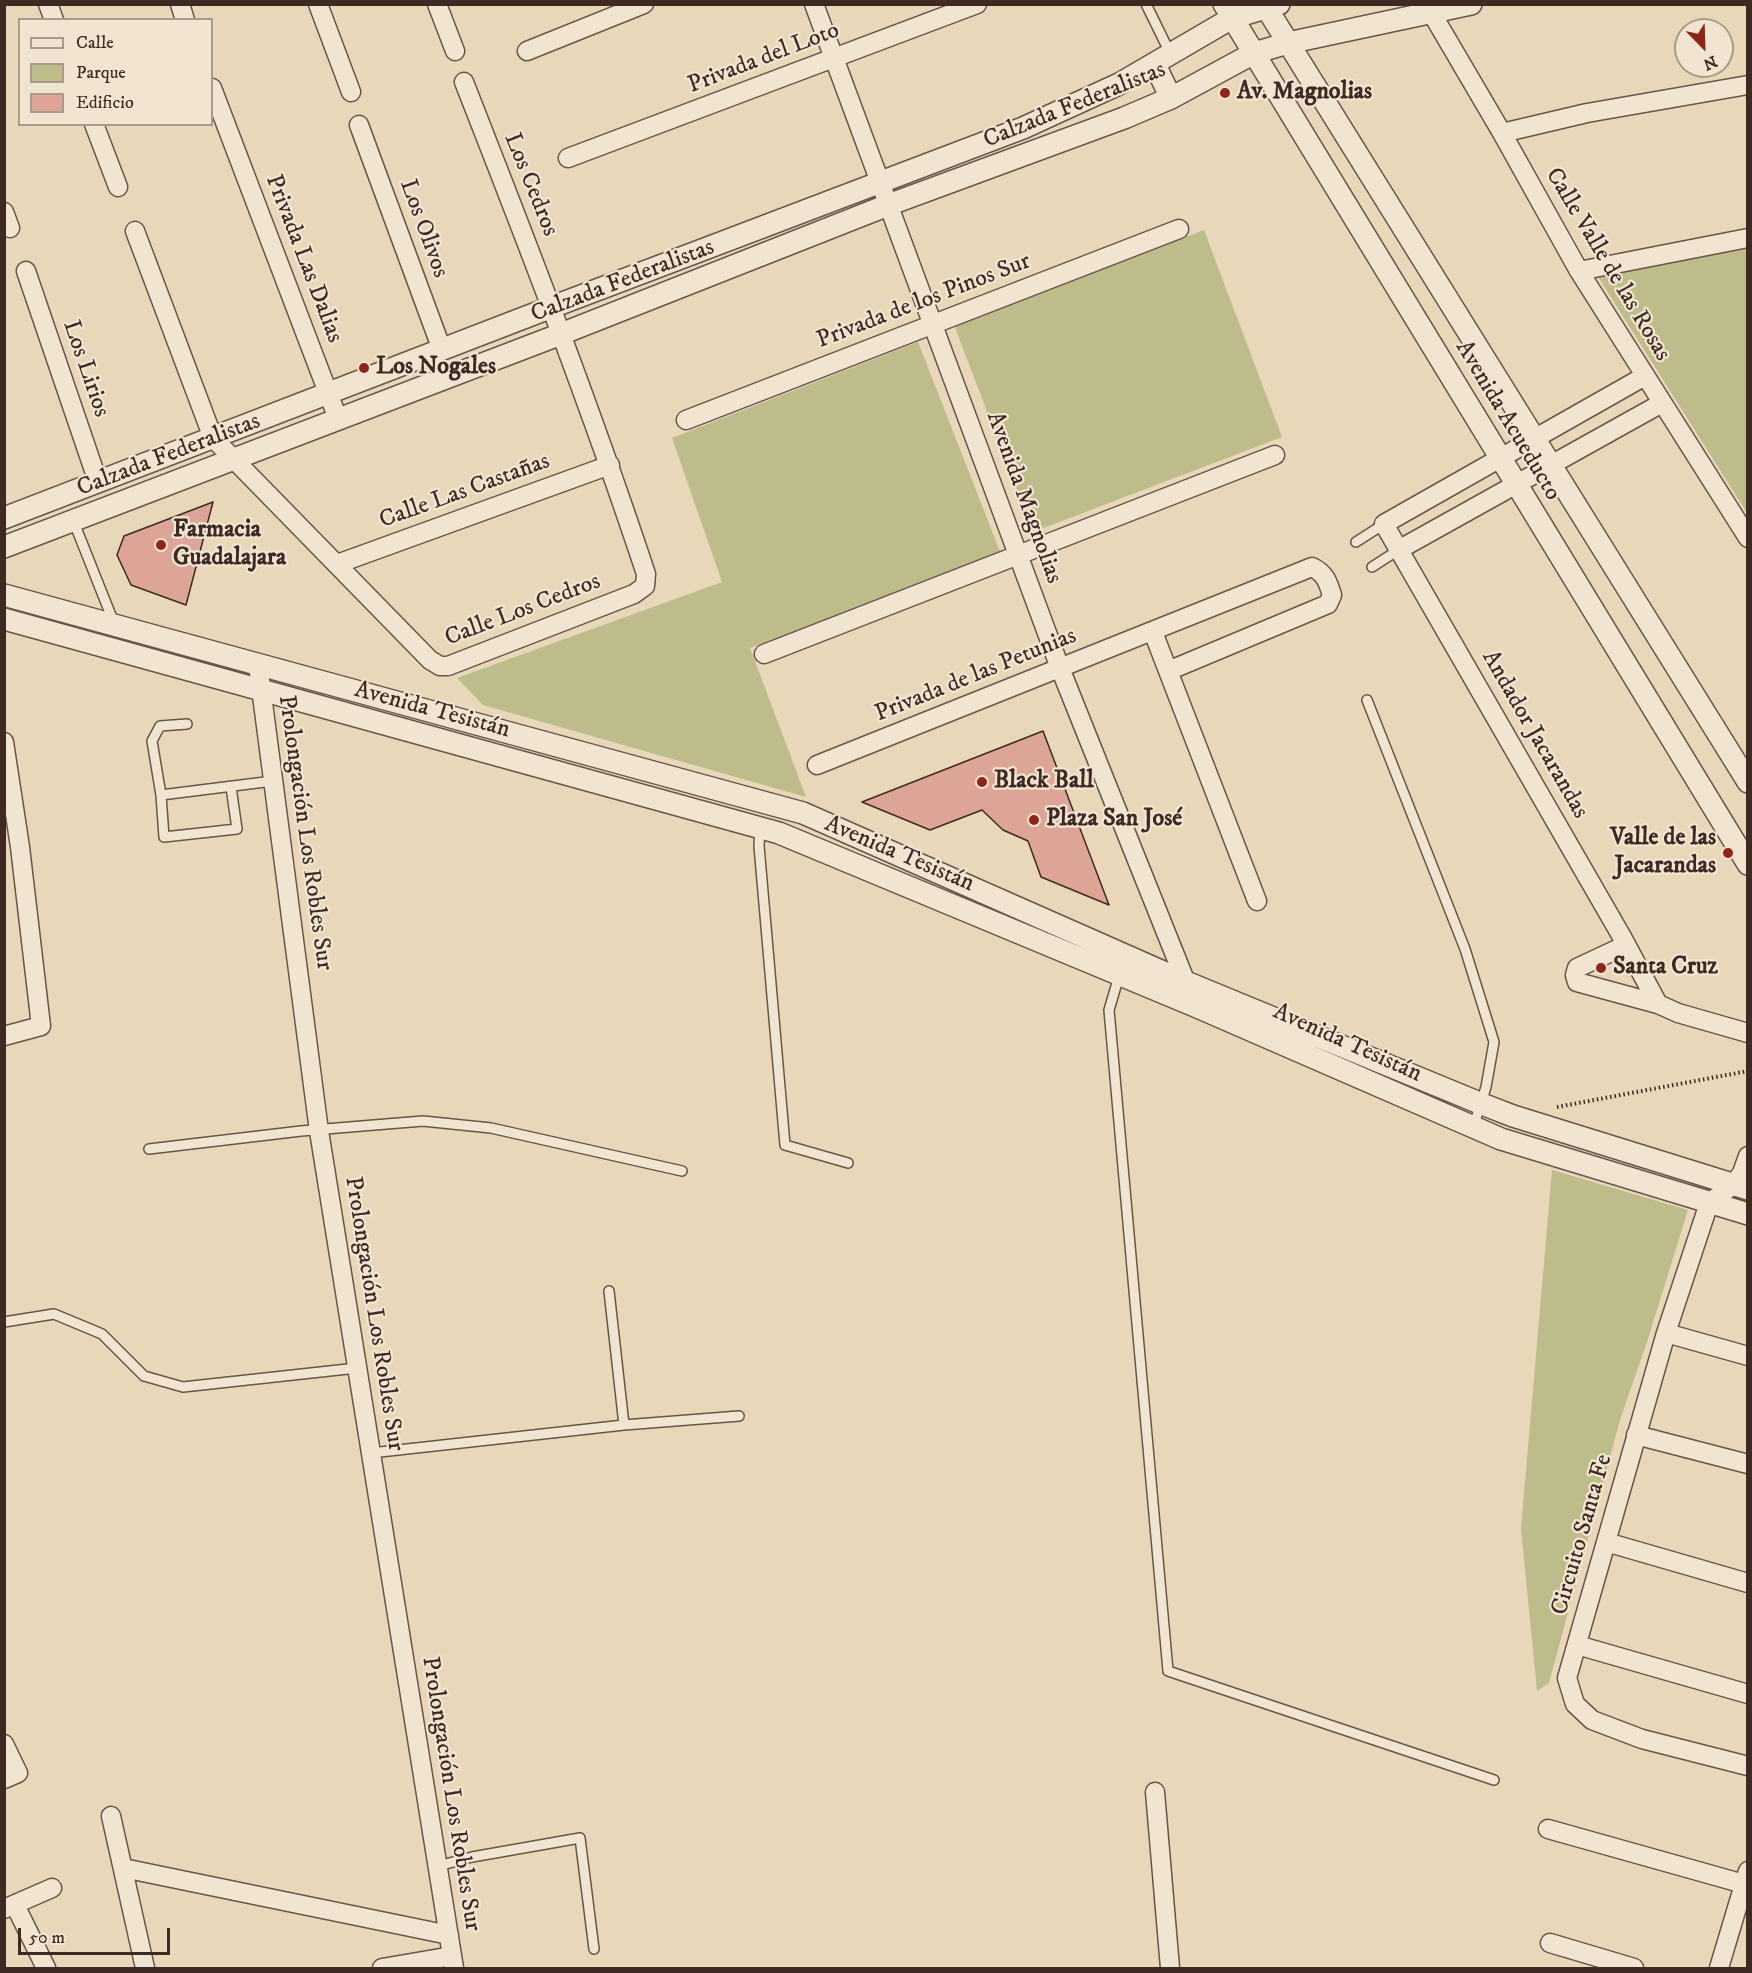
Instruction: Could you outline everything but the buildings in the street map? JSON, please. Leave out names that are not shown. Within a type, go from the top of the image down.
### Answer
[{"type":"street","points":[[318,4],[351,92]]},
{"type":"street","points":[[437,4],[455,51]]},
{"type":"street","points":[[527,51],[644,4]]},
{"type":"street","name":"Avenida Magnolias","points":[[814,4],[1060,668],[1195,1006]]},
{"type":"street","name":"Privada del Loto","points":[[568,158],[977,4]]},
{"type":"street","name":"Calzada Federalistas","points":[[4,547],[1171,98],[1254,53],[1288,43],[1471,4]]},
{"type":"street","name":"Calzada Federalistas","points":[[4,518],[1023,128],[1119,84],[1163,60],[1228,11],[1270,5]]},
{"type":"street","name":"Avenida Acueducto","points":[[1270,5],[1288,43],[1748,782]]},
{"type":"street","name":"Avenida Acueducto","points":[[1228,11],[1748,864]]},
{"type":"street","name":"Calle Valle de las Rosas","points":[[1431,12],[1579,270],[1748,538]]},
{"type":"street","points":[[1163,60],[1171,98]]},
{"type":"street","name":"Los Cedros","points":[[464,82],[561,334]]},
{"type":"street","points":[[1502,133],[1587,113],[1748,85]]},
{"type":"street","name":"Privada Las Dalias","points":[[213,91],[338,418]]},
{"type":"street","name":"Los Olivos","points":[[360,125],[442,350]]},
{"type":"street","points":[[95,126],[118,187]]},
{"type":"street","points":[[1023,128],[1032,152]]},
{"type":"street","name":"Privada de los Pinos Sur","points":[[686,420],[1179,229]]},
{"type":"street","points":[[135,231],[213,438]]},
{"type":"street","points":[[1579,270],[1748,238]]},
{"type":"street","name":"Los Lirios","points":[[26,271],[98,482]]},
{"type":"street","name":"Calle Los Cedros","points":[[213,438],[430,660],[440,666],[448,666],[634,594],[645,586],[646,574],[610,465],[561,334]]},
{"type":"street","points":[[1384,524],[1645,376]]},
{"type":"street","points":[[1400,549],[1662,403]]},
{"type":"street","points":[[764,654],[1275,455]]},
{"type":"street","name":"Calle Las Castañas","points":[[337,564],[610,465]]},
{"type":"street","name":"Andador Jacarandas","points":[[1384,524],[1658,1004]]},
{"type":"street","name":"Privada de las Petunias","points":[[817,765],[1312,567],[1321,572],[1328,581],[1332,595],[1328,604],[1168,671]]},
{"type":"street","name":"Avenida Tesistán","points":[[4,595],[803,813],[1186,982],[1482,1104],[1513,1116],[1740,1187]]},
{"type":"street","name":"Avenida Tesistán","points":[[4,619],[760,828],[806,844],[1195,1006],[1473,1128],[1526,1148],[1748,1214]]},
{"type":"street","points":[[1153,632],[1257,901]]},
{"type":"street","name":"Prolongación Los Robles Sur","points":[[258,665],[319,1131],[453,1962]]},
{"type":"street","points":[[4,742],[12,849],[41,1026],[4,1036]]},
{"type":"street","points":[[585,780],[590,754]]},
{"type":"street","points":[[1626,945],[1577,968],[1575,975],[1577,982],[1658,1004],[1678,1013],[1748,1033]]},
{"type":"street","points":[[1709,1203],[1740,1187],[1748,1156]]},
{"type":"street","name":"Circuito Santa Fe","points":[[1709,1203],[1666,1333],[1567,1678],[1575,1704],[1592,1720],[1642,1739],[1748,1766]]},
{"type":"street","points":[[1666,1333],[1748,1356]]},
{"type":"street","points":[[1636,1435],[1748,1464]]},
{"type":"street","points":[[1606,1542],[1748,1583]]},
{"type":"street","points":[[1577,1645],[1748,1694]]},
{"type":"street","points":[[4,1744],[11,1776]]},
{"type":"street","points":[[1155,1792],[1170,1968]]},
{"type":"street","points":[[111,1816],[145,1968]]},
{"type":"street","points":[[1548,1829],[1746,1877],[1719,1968]]},
{"type":"street","points":[[123,1868],[449,1935]]},
{"type":"street","points":[[46,1968],[10,1907],[52,1888]]},
{"type":"street","points":[[1550,1942],[1634,1968]]},
{"type":"street","points":[[382,1968],[453,1962]]},
{"type":"lane","points":[[1146,4],[1163,60]]},
{"type":"lane","points":[[73,520],[115,625]]},
{"type":"lane","points":[[1356,542],[1384,524]]},
{"type":"lane","points":[[1372,567],[1400,549]]},
{"type":"lane","points":[[1367,700],[1465,949],[1494,1042],[1482,1104],[1473,1128]]},
{"type":"lane","points":[[187,724],[160,726],[152,741],[161,795],[164,837],[237,829],[231,787]]},
{"type":"lane","points":[[161,795],[273,781]]},
{"type":"lane","points":[[760,828],[759,846],[785,1145],[848,1163]]},
{"type":"lane","points":[[1119,976],[1109,1010],[1168,1671],[1494,1780]]},
{"type":"lane","points":[[149,1149],[301,1131],[423,1120],[491,1128],[682,1171]]},
{"type":"lane","points":[[609,1292],[624,1425]]},
{"type":"lane","points":[[4,1322],[54,1314],[102,1334],[144,1376],[183,1387],[357,1368]]},
{"type":"lane","points":[[371,1453],[624,1425],[739,1416]]},
{"type":"lane","points":[[438,1866],[472,1857],[580,1838],[594,1949]]},
{"type":"path","points":[[1554,1108],[1748,1071]]},
{"type":"green space","points":[[1204,230],[1282,437],[1033,532],[954,325]]},
{"type":"green space","points":[[1747,249],[1747,513],[1597,275]]},
{"type":"green space","points":[[918,342],[1001,554],[750,648],[806,797],[483,705],[457,678],[722,582],[672,438]]},
{"type":"green space","points":[[1552,1170],[1688,1210],[1620,1420],[1549,1683],[1537,1691],[1521,1528]]},
{"type":"place","name":"Av. Magnolias","points":[[1225,93]]},
{"type":"place","name":"Los Nogales","points":[[364,368]]},
{"type":"place","name":"Farmacia Guadalajara","points":[[161,545]]},
{"type":"place","name":"Black Ball","points":[[982,782]]},
{"type":"place","name":"Plaza San José","points":[[1034,820]]},
{"type":"place","name":"Valle de las Jacarandas","points":[[1728,853]]},
{"type":"place","name":"Santa Cruz","points":[[1601,968]]}]
